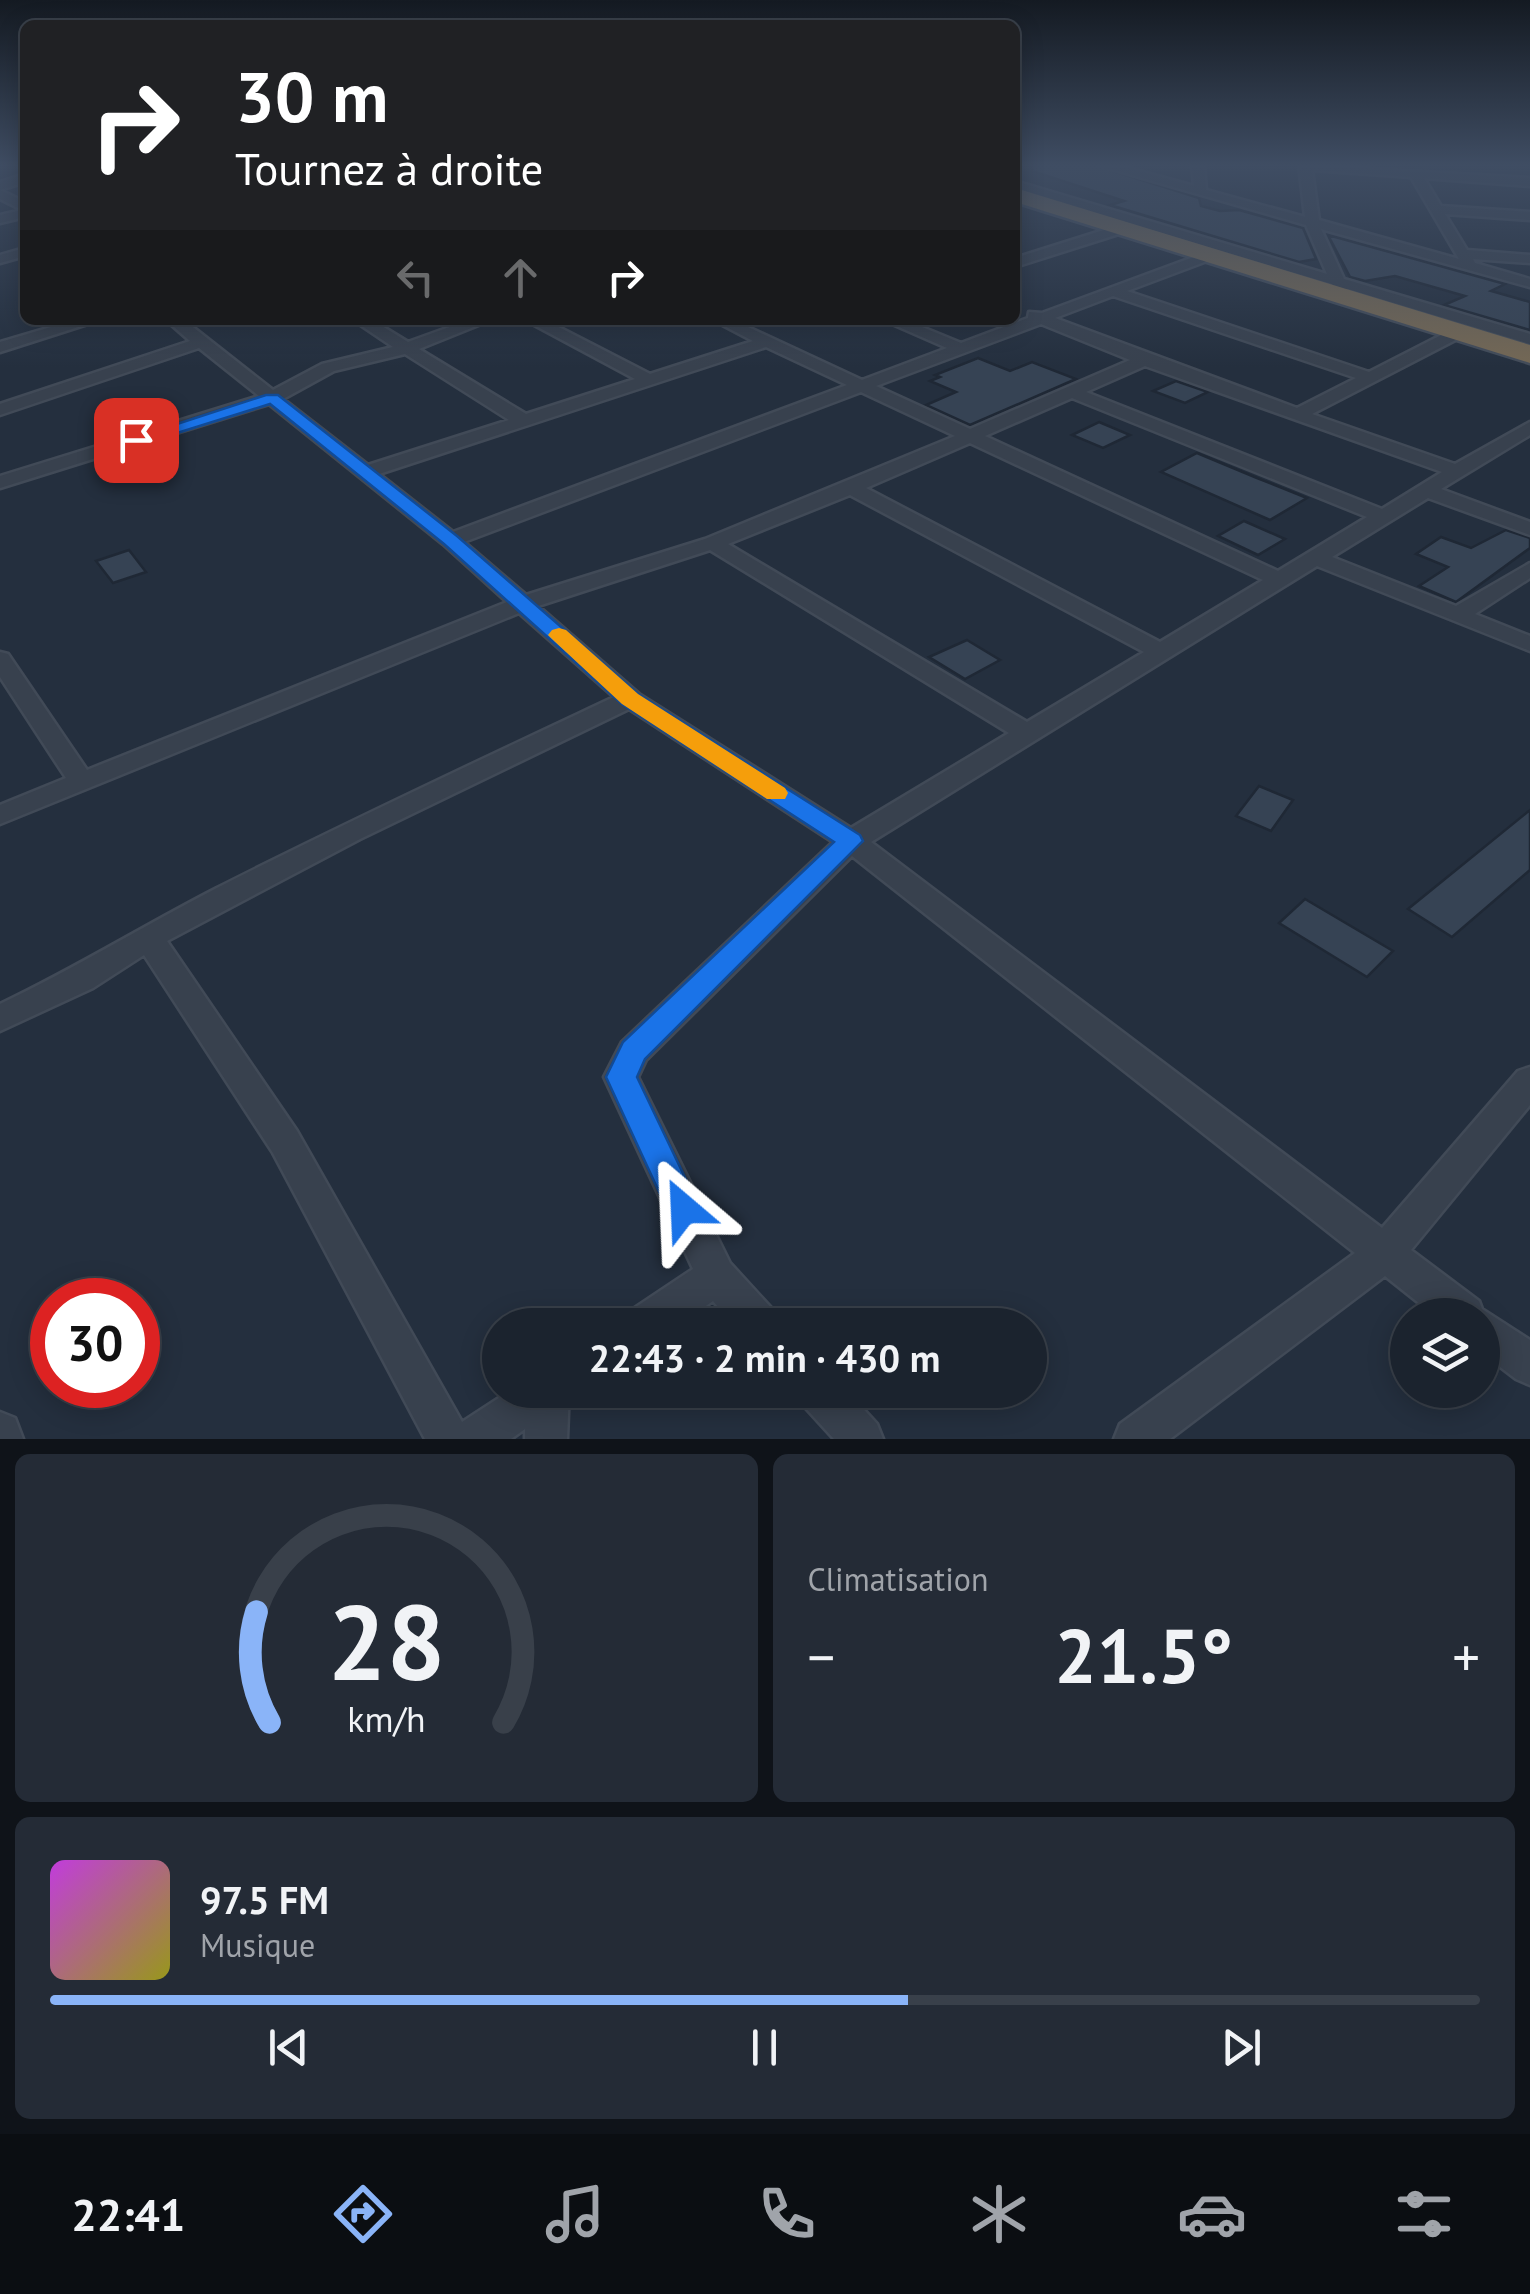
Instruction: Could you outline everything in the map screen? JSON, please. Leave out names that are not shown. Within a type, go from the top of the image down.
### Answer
[{"type":"highway","points":[[1137,232],[1341,289],[1530,354]]},
{"type":"street","points":[[1020,260],[1111,232]]},
{"type":"street","points":[[1163,232],[1341,289],[1530,338]]},
{"type":"street","points":[[1316,232],[1341,289]]},
{"type":"street","points":[[1341,232],[1466,260],[1530,282]]},
{"type":"street","points":[[1448,232],[1466,260]]},
{"type":"street","points":[[1020,324],[1210,255]]},
{"type":"street","points":[[1466,260],[1530,259]]},
{"type":"street","points":[[1112,290],[1372,378]]},
{"type":"street","points":[[1020,310],[1144,360],[1456,472]]},
{"type":"street","points":[[2,345],[74,325]]},
{"type":"street","points":[[180,325],[450,540],[630,699],[851,841],[1443,1298]]},
{"type":"street","points":[[368,325],[524,421]]},
{"type":"street","points":[[0,482],[272,398],[328,367],[405,349],[470,325]]},
{"type":"street","points":[[543,325],[649,380]]},
{"type":"street","points":[[731,325],[1277,578]]},
{"type":"street","points":[[904,325],[958,348]]},
{"type":"street","points":[[450,540],[1017,325]]},
{"type":"street","points":[[1298,415],[1459,332]]},
{"type":"street","points":[[0,410],[202,342]]},
{"type":"street","points":[[364,473],[765,342]]},
{"type":"street","points":[[0,814],[524,602],[712,542],[851,488],[1144,360]]},
{"type":"street","points":[[1072,392],[1382,516]]},
{"type":"street","points":[[745,1308],[716,1276],[622,1077],[634,1051],[851,841],[1529,428]]},
{"type":"street","points":[[851,488],[1160,651]]},
{"type":"street","points":[[1425,490],[1530,529]]},
{"type":"street","points":[[712,542],[1026,734]]},
{"type":"street","points":[[1314,557],[1530,644]]},
{"type":"street","points":[[1457,615],[1530,569]]},
{"type":"street","points":[[4,672],[81,780]]},
{"type":"street","points":[[0,1018],[82,979],[148,936],[350,832],[630,699]]},
{"type":"street","points":[[148,936],[285,1142],[448,1439]]},
{"type":"street","points":[[1135,1439],[1385,1253],[1530,1080]]},
{"type":"street","points":[[669,1308],[716,1276]]},
{"type":"street","points":[[1500,1342],[1530,1365]]},
{"type":"street","points":[[473,1439],[520,1408]]},
{"type":"street","points":[[546,1439],[547,1408]]},
{"type":"street","points":[[834,1408],[862,1439]]},
{"type":"building","points":[[1200,232],[1305,232],[1316,259],[1299,262]]},
{"type":"building","points":[[1328,235],[1505,284],[1491,291],[1530,302],[1530,330],[1444,305],[1465,296],[1395,276],[1365,281],[1350,277]]},
{"type":"building","points":[[978,358],[1010,371],[1032,362],[1076,379],[970,425],[926,405],[956,392],[930,381],[940,377],[935,375]]},
{"type":"building","points":[[1176,381],[1208,392],[1185,403],[1153,391]]},
{"type":"building","points":[[1099,422],[1130,435],[1103,448],[1072,435]]},
{"type":"building","points":[[1197,453],[1307,498],[1270,520],[1161,472]]},
{"type":"building","points":[[1244,521],[1285,539],[1258,555],[1218,536]]},
{"type":"building","points":[[1506,530],[1530,538],[1530,548],[1456,602],[1419,586],[1448,567],[1416,554],[1441,537],[1471,548]]},
{"type":"building","points":[[129,550],[146,572],[113,583],[96,561]]},
{"type":"building","points":[[967,640],[1000,660],[965,679],[929,657]]},
{"type":"building","points":[[1259,786],[1293,800],[1271,831],[1236,816]]},
{"type":"building","points":[[1530,810],[1530,870],[1452,937],[1408,909]]},
{"type":"building","points":[[1305,899],[1393,951],[1367,977],[1279,923]]},
{"type":"slow traffic","points":[[559,635],[630,699],[776,793]]},
{"type":"route","points":[[136,440],[272,398],[524,602],[630,699],[851,841],[634,1051],[622,1077],[684,1209]]}]
